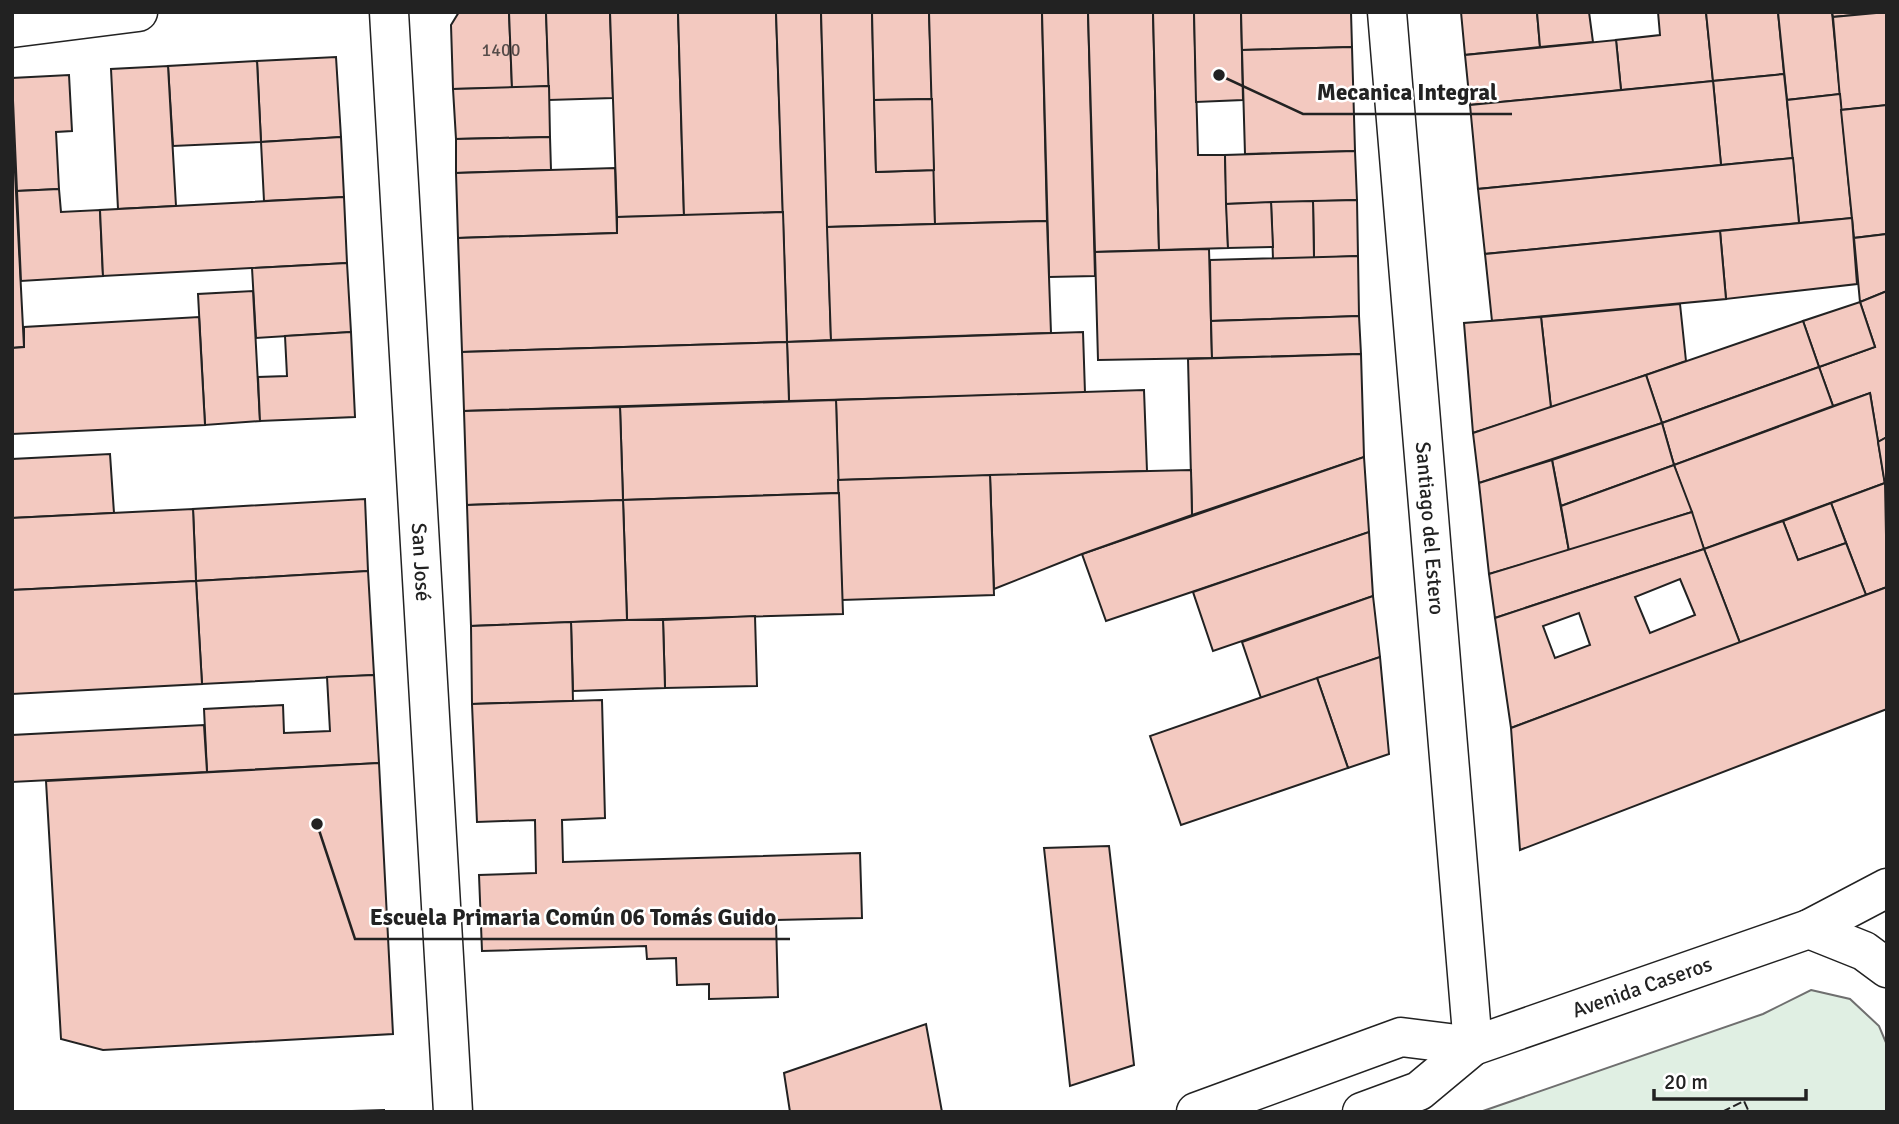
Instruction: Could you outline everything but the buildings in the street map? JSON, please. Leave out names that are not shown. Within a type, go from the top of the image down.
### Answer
[{"type":"street","points":[[12,28],[138,12]]},
{"type":"street","name":"San José","points":[[389,12],[453,1112]]},
{"type":"street","name":"Santiago del Estero","points":[[1387,12],[1473,1046]]},
{"type":"street","name":"Avenida Caseros","points":[[1362,1112],[1419,1091],[1473,1046],[1809,929],[1887,888]]},
{"type":"street","points":[[1809,929],[1864,951],[1887,968]]},
{"type":"street","name":"Avenida Caseros","points":[[1196,1112],[1401,1037],[1473,1046]]},
{"type":"green space","points":[[1811,990],[1850,999],[1879,1026],[1887,1045],[1887,1112],[1480,1112],[1763,1014]]},
{"type":"fence","points":[[1722,1112],[1744,1101],[1749,1112]]},
{"type":"place","name":"Mecanica Integral","points":[[1219,75]]},
{"type":"place","name":"Escuela Primaria Común 06 Tomás Guido","points":[[317,824]]}]
